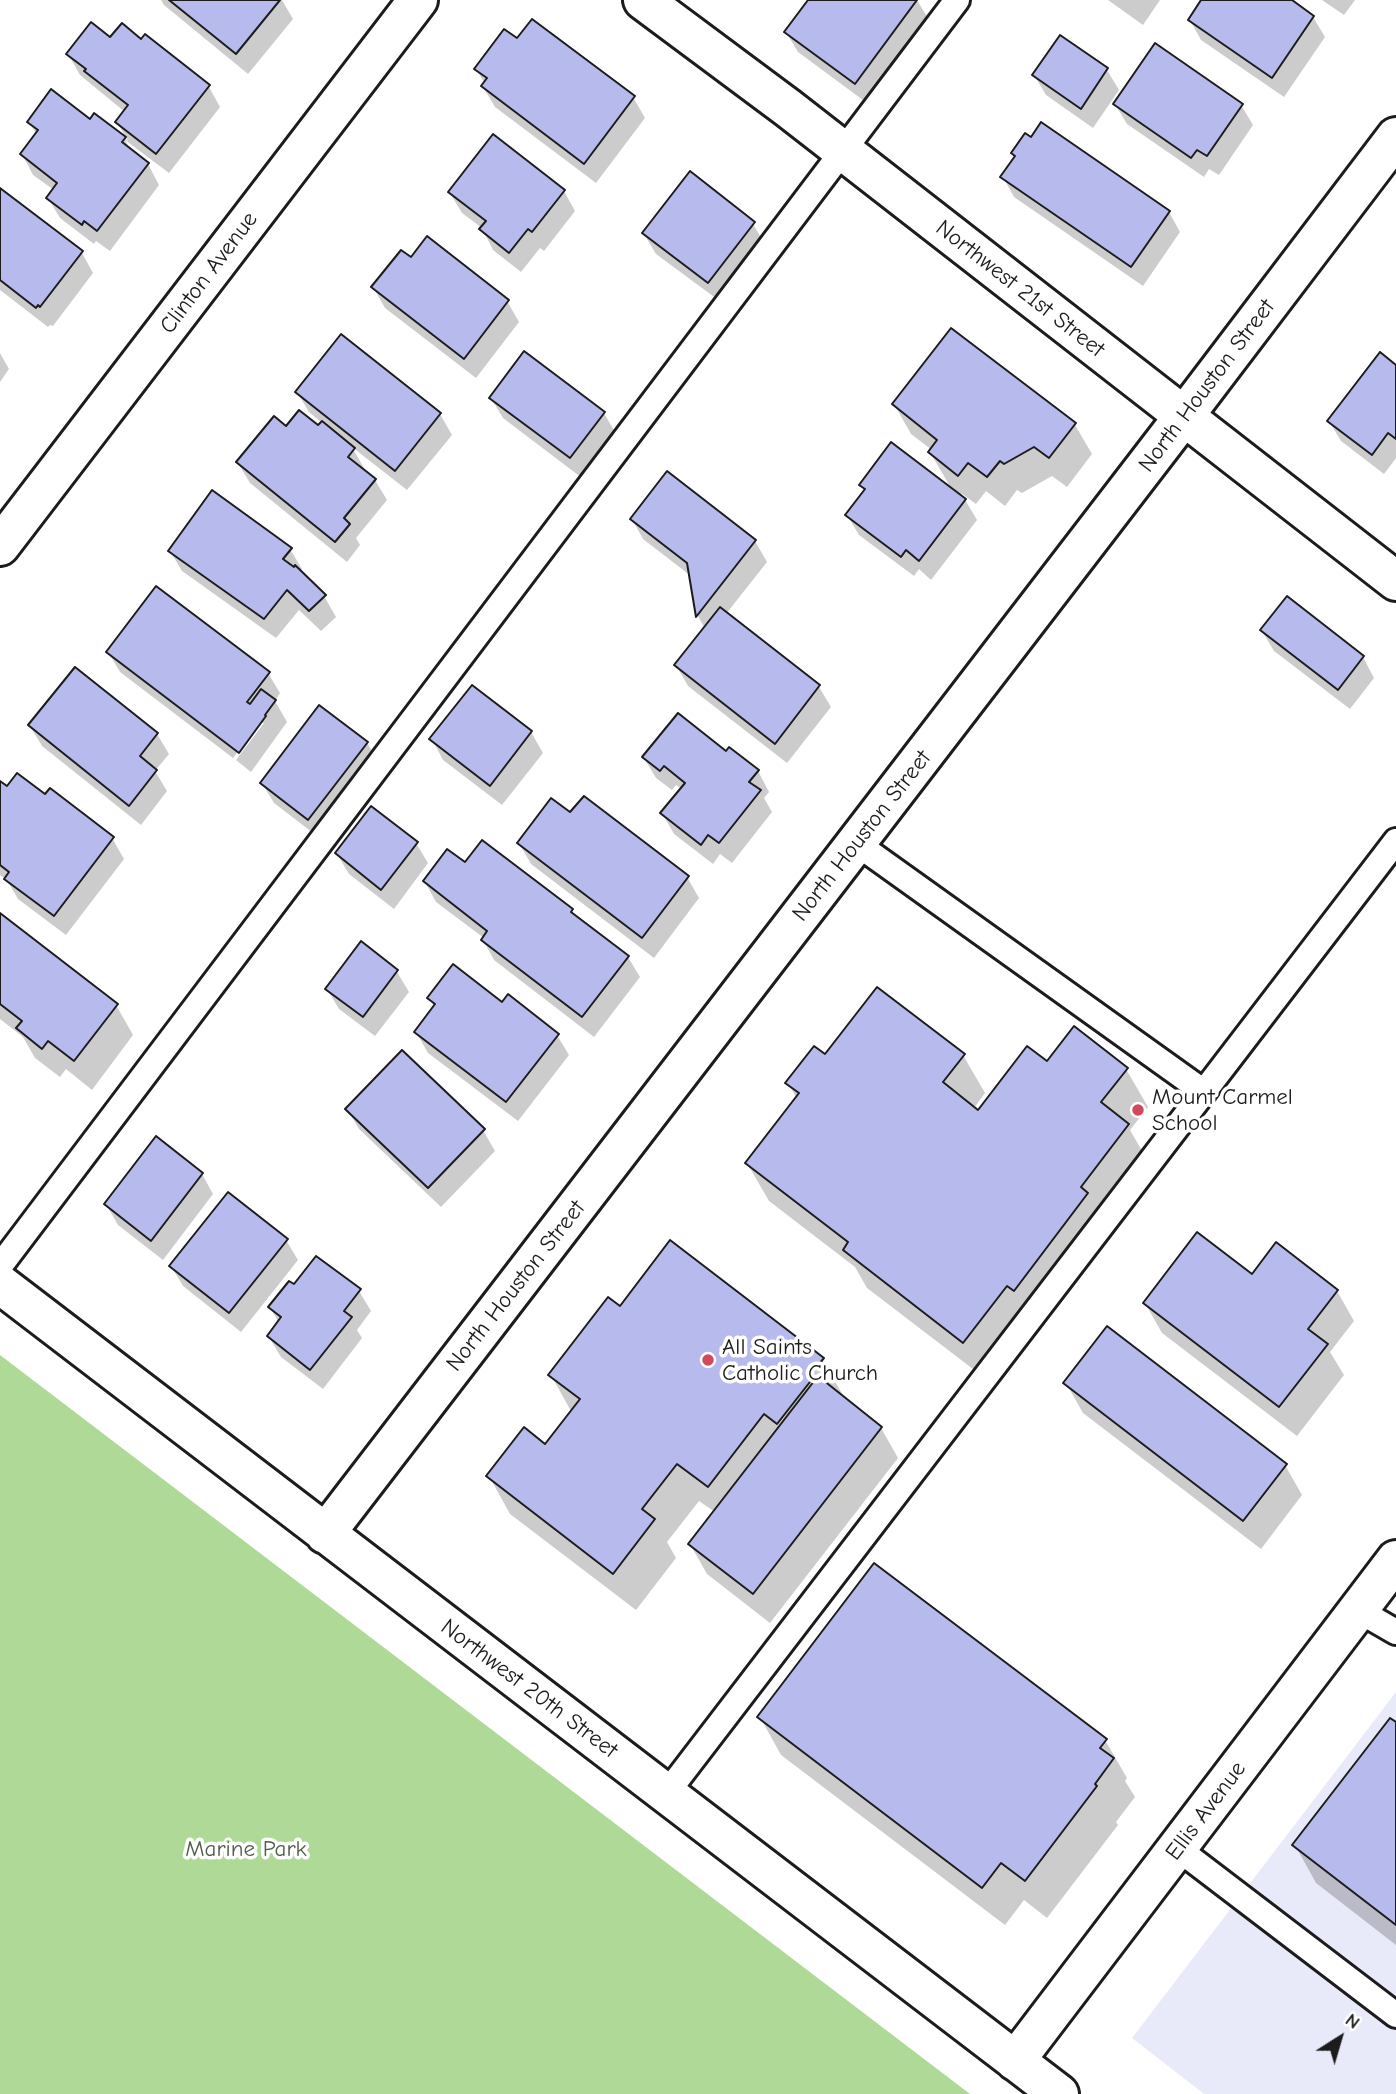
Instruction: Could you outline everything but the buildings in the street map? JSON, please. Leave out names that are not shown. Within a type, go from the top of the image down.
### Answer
[{"type":"street","name":"Clinton Avenue","points":[[0,546],[418,0]]},
{"type":"street","name":"Northwest 21st Street","points":[[643,0],[1396,581]]},
{"type":"street","name":"North Houston Street","points":[[325,1534],[1396,137]]},
{"type":"street","name":"Northwest 20th Street","points":[[0,1284],[1059,2094]]},
{"type":"street","name":"Ellis Avenue","points":[[1015,2061],[1396,1560]]},
{"type":"lane","points":[[0,1266],[957,0]]},
{"type":"lane","points":[[666,1794],[1396,841]]},
{"type":"lane","points":[[856,843],[1204,1092]]},
{"type":"lane","points":[[1358,1610],[1396,1632]]},
{"type":"lane","points":[[1177,1848],[1396,2015]]},
{"type":"shaded area","points":[[1396,1692],[1396,2094],[1204,2094],[1132,2038]]},
{"type":"green space","name":"Marine Park","points":[[0,1355],[970,2094],[0,2094]]},
{"type":"place","name":"Mount Carmel School","points":[[1138,1110]]},
{"type":"place","name":"All Saints Catholic Church","points":[[708,1360]]}]
